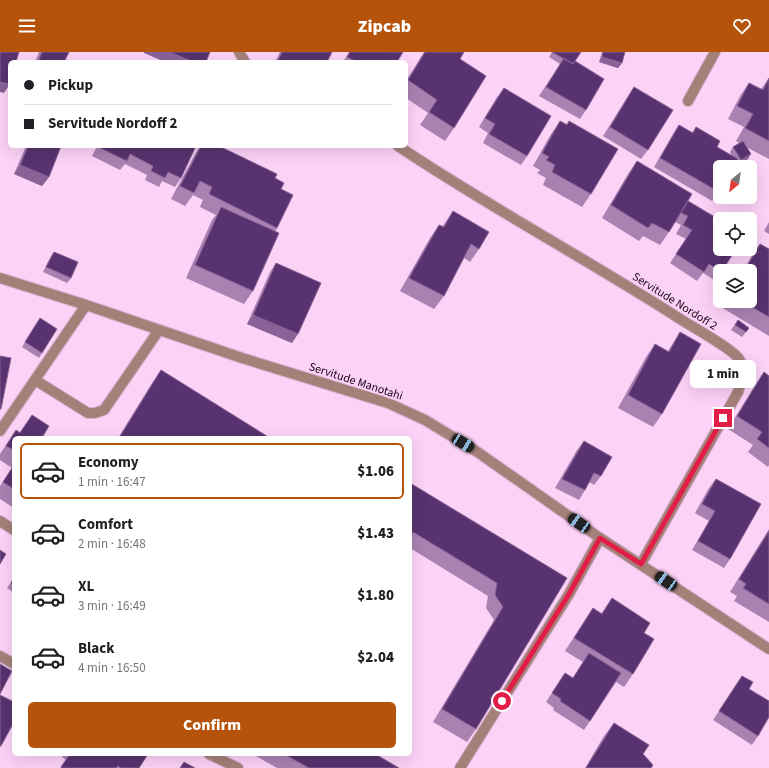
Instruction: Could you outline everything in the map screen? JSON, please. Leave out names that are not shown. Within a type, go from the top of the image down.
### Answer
[{"type":"street","points":[[688,102],[715,52]]},
{"type":"street","name":"Servitude Nordoff 2","points":[[401,148],[442,175],[657,304],[720,344],[740,359],[743,375],[738,392],[641,564]]},
{"type":"street","name":"Servitude Manotahi","points":[[0,278],[86,305],[242,358],[388,403],[425,420],[476,451],[600,538],[769,649]]},
{"type":"street","points":[[0,432],[86,305]]},
{"type":"street","points":[[35,380],[88,413],[95,413],[104,410],[158,330]]},
{"type":"street","points":[[0,521],[12,529]]},
{"type":"street","points":[[460,768],[569,594],[600,538]]},
{"type":"street","points":[[0,656],[12,663]]},
{"type":"street","points":[[213,756],[238,768]]},
{"type":"building","points":[[0,52],[19,52],[17,60],[8,60],[8,84],[0,82]]},
{"type":"building","points":[[42,52],[69,52],[65,60],[39,60]]},
{"type":"building","points":[[169,52],[210,52],[207,60],[189,60]]},
{"type":"building","points":[[282,52],[332,52],[328,60],[278,60]]},
{"type":"building","points":[[350,52],[403,52],[398,60],[353,60],[347,57]]},
{"type":"building","points":[[425,52],[464,52],[460,59],[486,76],[454,128],[429,112],[437,100],[408,80]]},
{"type":"building","points":[[552,52],[581,52],[573,64]]},
{"type":"building","points":[[603,52],[625,52],[622,63],[602,57]]},
{"type":"building","points":[[564,58],[573,64],[575,61],[604,79],[586,110],[546,87]]},
{"type":"building","points":[[769,78],[769,141],[745,128],[753,114],[737,106],[749,83],[763,90]]},
{"type":"building","points":[[634,87],[673,110],[648,150],[610,127]]},
{"type":"building","points":[[504,88],[551,116],[527,156],[489,134],[495,124],[485,118]]},
{"type":"building","points":[[560,121],[567,125],[569,121],[618,149],[591,194],[552,172],[555,165],[546,160],[549,157],[542,153]]},
{"type":"building","points":[[679,125],[693,133],[696,127],[720,141],[717,147],[738,159],[713,160],[713,189],[660,158]]},
{"type":"building","points":[[743,141],[751,154],[741,160],[733,147]]},
{"type":"building","points":[[27,148],[60,148],[49,177],[20,165]]},
{"type":"building","points":[[100,148],[195,148],[181,178],[168,172],[165,178],[151,171],[153,166],[130,154],[127,161]]},
{"type":"building","points":[[200,148],[223,148],[277,174],[275,178],[284,183],[281,189],[293,195],[277,228],[209,194],[212,187],[200,181],[194,193],[180,186]]},
{"type":"building","points":[[637,161],[692,194],[669,232],[652,223],[648,228],[611,205]]},
{"type":"building","points":[[688,201],[713,216],[713,256],[732,256],[726,264],[713,264],[713,267],[709,264],[704,272],[676,254],[692,230],[683,225],[688,216],[681,213]]},
{"type":"building","points":[[221,207],[279,233],[253,291],[195,265]]},
{"type":"building","points":[[453,211],[489,232],[479,249],[471,244],[444,296],[409,278],[439,225],[444,227]]},
{"type":"building","points":[[760,244],[769,249],[769,317],[754,308],[757,308],[757,264],[748,264],[753,256],[757,256],[757,249]]},
{"type":"building","points":[[54,252],[78,262],[71,278],[46,267]]},
{"type":"building","points":[[276,263],[321,283],[298,334],[253,315]]},
{"type":"building","points":[[40,318],[57,329],[42,353],[25,342]]},
{"type":"building","points":[[738,320],[749,328],[746,332],[735,325]]},
{"type":"building","points":[[680,332],[701,344],[662,414],[628,395],[655,344],[669,352]]},
{"type":"building","points":[[0,356],[11,358],[1,409],[0,409]]},
{"type":"building","points":[[161,370],[267,436],[120,436]]},
{"type":"building","points":[[764,372],[769,376],[769,448],[757,439],[762,432],[737,416]]},
{"type":"building","points":[[32,415],[49,426],[43,436],[12,436],[16,430],[20,433]]},
{"type":"building","points":[[12,436],[12,449],[6,446]]},
{"type":"building","points":[[584,441],[612,457],[601,476],[594,473],[585,490],[562,479]]},
{"type":"building","points":[[12,468],[12,488],[3,482]]},
{"type":"building","points":[[716,479],[761,504],[730,559],[698,541],[715,511],[702,504]]},
{"type":"building","points":[[412,484],[567,578],[476,729],[442,709],[503,607],[495,595],[497,583],[413,532],[412,534]]},
{"type":"building","points":[[769,531],[769,604],[743,588],[746,584],[739,579]]},
{"type":"building","points":[[0,550],[6,554],[0,564]]},
{"type":"building","points":[[612,598],[650,623],[644,633],[654,639],[633,674],[574,638],[593,608],[602,614]]},
{"type":"building","points":[[589,653],[621,673],[590,721],[560,701],[561,699],[552,693],[565,673],[573,678]]},
{"type":"building","points":[[0,664],[12,671],[0,694]]},
{"type":"building","points":[[742,676],[753,682],[749,689],[769,701],[769,717],[758,736],[719,711]]},
{"type":"building","points":[[0,695],[12,701],[12,726],[0,746]]},
{"type":"building","points":[[614,723],[649,745],[643,754],[653,765],[651,768],[586,768]]},
{"type":"building","points":[[69,756],[147,756],[139,768],[121,768],[118,766],[116,768],[61,767]]},
{"type":"building","points":[[288,756],[378,756],[399,768],[309,768]]},
{"type":"building","points":[[184,762],[195,768],[180,768]]},
{"type":"route","points":[[502,701],[569,594],[600,538],[641,564],[723,418]]}]
